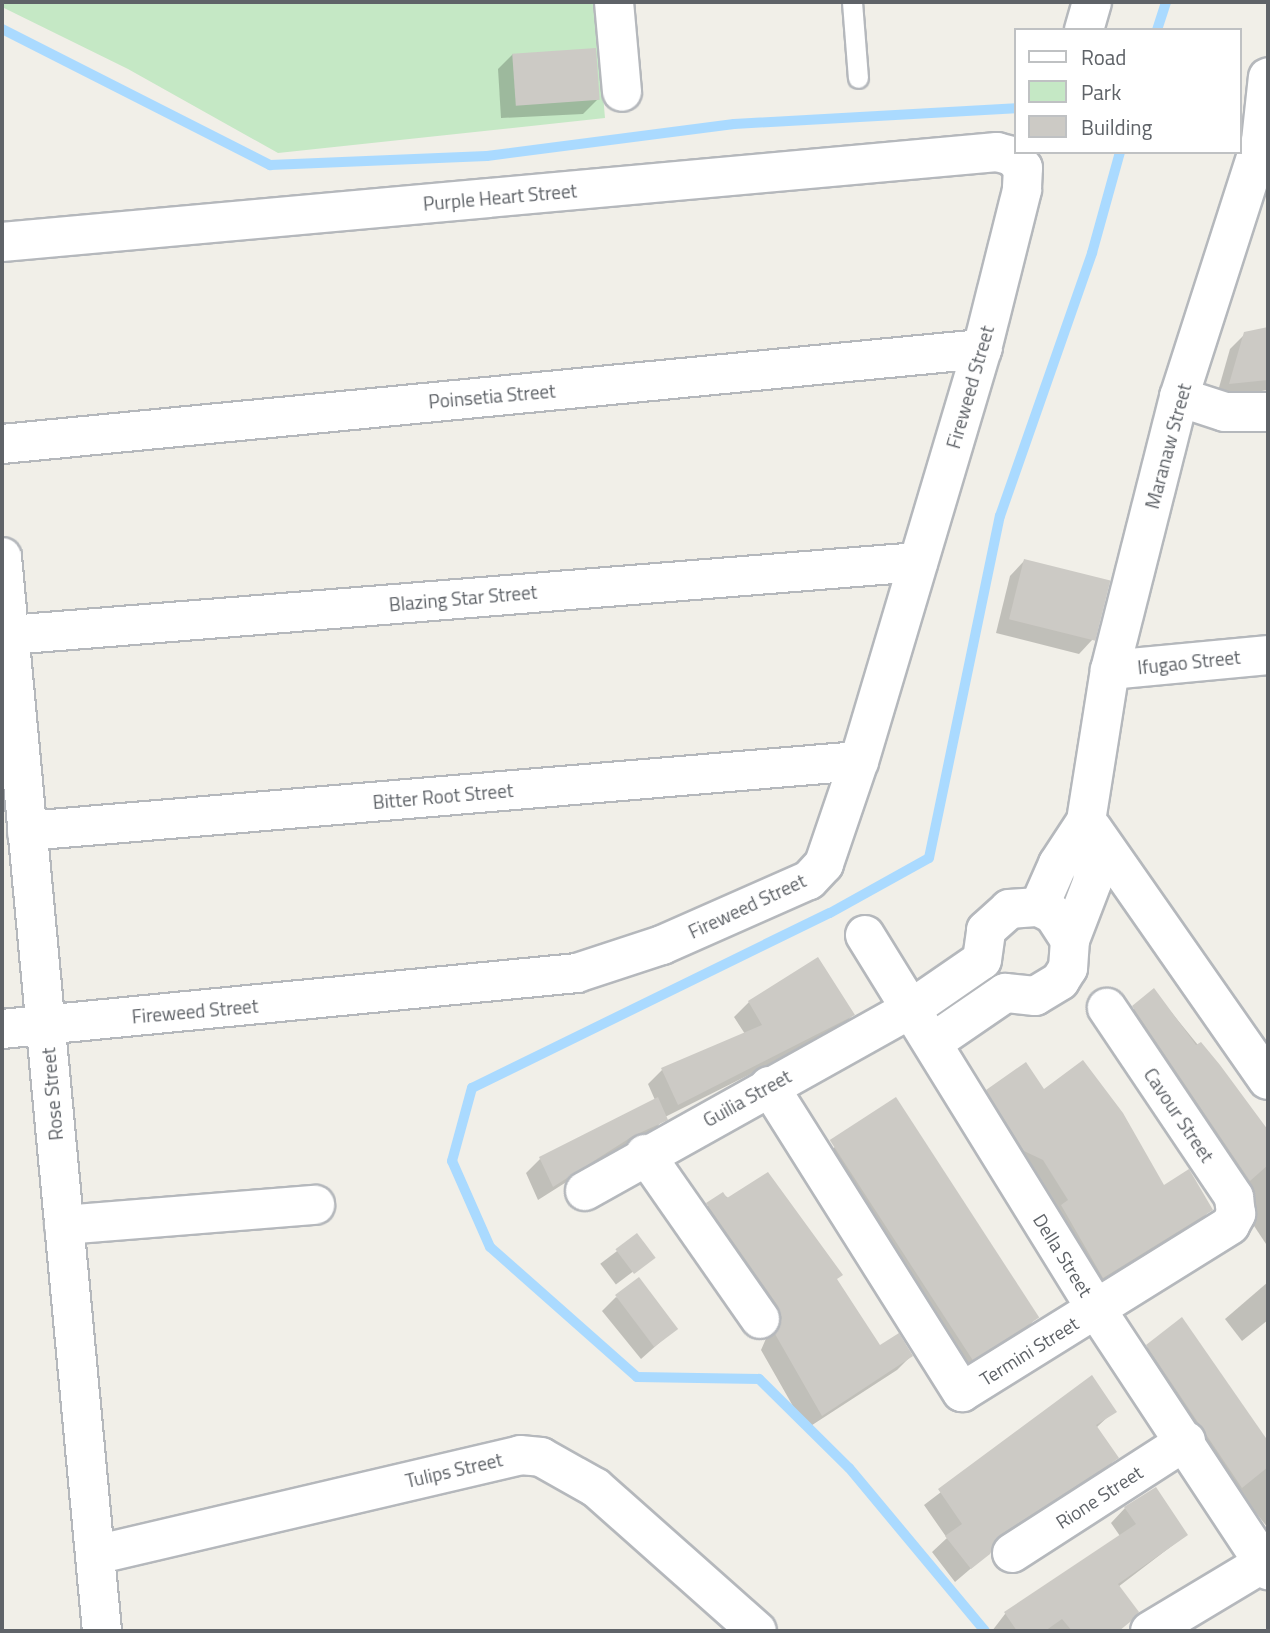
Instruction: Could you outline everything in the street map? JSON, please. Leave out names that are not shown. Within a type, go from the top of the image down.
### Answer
[{"type":"street","points":[[614,2],[622,92]]},
{"type":"street","points":[[1085,28],[1092,2]]},
{"type":"street","name":"Maranaw Street","points":[[932,1043],[1005,992],[1020,997],[1048,991],[1068,968],[1070,940],[1093,880],[1086,821],[1111,670],[1179,397],[1265,141],[1268,77]]},
{"type":"street","name":"Purple Heart Street","points":[[2,242],[997,152]]},
{"type":"street","name":"Fireweed Street","points":[[2,1028],[530,981],[621,960],[809,880],[824,864],[859,761],[982,349],[1023,190],[1023,168],[1012,156],[997,152]]},
{"type":"street","name":"Poinsetia Street","points":[[2,444],[982,349]]},
{"type":"street","points":[[1179,397],[1225,412],[1268,412]]},
{"type":"street","name":"Rose Street","points":[[2,557],[102,1631]]},
{"type":"street","name":"Blazing Star Street","points":[[9,635],[918,562]]},
{"type":"street","name":"Ifugao Street","points":[[1111,670],[1268,654]]},
{"type":"street","name":"Bitter Root Street","points":[[27,831],[859,761]]},
{"type":"street","points":[[1086,821],[1268,1080]]},
{"type":"street","name":"Maranaw Street","points":[[1039,907],[1058,864],[1086,821]]},
{"type":"street","points":[[911,1009],[982,960],[982,945],[996,917],[1024,905],[1039,907],[1063,925],[1070,940]]},
{"type":"street","name":"Della Street","points":[[865,935],[1096,1309],[1267,1564]]},
{"type":"street","name":"Cavour Street","points":[[1107,1008],[1234,1197],[1236,1214],[1230,1225]]},
{"type":"street","name":"Guilia Street","points":[[585,1191],[645,1154],[911,1009]]},
{"type":"street","name":"Termini Street","points":[[769,1086],[962,1392],[1230,1225]]},
{"type":"street","points":[[645,1154],[760,1319]]},
{"type":"street","points":[[64,1225],[315,1205]]},
{"type":"street","name":"Rione Street","points":[[1012,1553],[1186,1441]]},
{"type":"street","name":"Tulips Street","points":[[95,1555],[520,1455],[541,1457],[596,1488],[757,1631]]},
{"type":"street","points":[[1150,1631],[1267,1564]]},
{"type":"lane","points":[[852,2],[858,78]]},
{"type":"green space","points":[[2,2],[595,2],[605,118],[278,153],[128,69],[2,7]]},
{"type":"building","points":[[596,48],[600,100],[516,106],[512,54]]},
{"type":"building","points":[[1268,327],[1268,380],[1229,384],[1244,332]]},
{"type":"building","points":[[1024,559],[1110,581],[1095,641],[1009,619]]},
{"type":"building","points":[[818,957],[855,1015],[678,1105],[661,1068],[762,1025],[748,1001]]},
{"type":"building","points":[[1154,988],[1196,1045],[1201,1042],[1220,1065],[1268,1130],[1268,1165],[1250,1181],[1132,1006]]},
{"type":"building","points":[[1083,1060],[1123,1113],[1164,1185],[1189,1169],[1213,1210],[1103,1278],[1061,1205],[1068,1200],[1043,1160],[1024,1151],[986,1090],[1026,1062],[1044,1089]]},
{"type":"building","points":[[658,1097],[668,1120],[633,1136],[553,1187],[539,1157]]},
{"type":"building","points":[[896,1097],[1039,1318],[973,1361],[830,1140]]},
{"type":"building","points":[[768,1172],[843,1275],[837,1279],[880,1345],[899,1333],[913,1356],[822,1416],[775,1334],[782,1318],[778,1306],[706,1203],[723,1192],[727,1198]]},
{"type":"building","points":[[637,1233],[656,1258],[634,1274],[615,1249]]},
{"type":"building","points":[[639,1277],[678,1329],[654,1347],[615,1295]]},
{"type":"building","points":[[1182,1317],[1268,1441],[1268,1467],[1242,1488],[1146,1345]]},
{"type":"building","points":[[1092,1375],[1117,1412],[1096,1425],[1119,1458],[1000,1535],[990,1554],[971,1569],[945,1536],[962,1524],[938,1489]]},
{"type":"building","points":[[1156,1487],[1188,1535],[1118,1584],[1139,1612],[1130,1622],[1119,1631],[1072,1631],[1062,1619],[1045,1631],[1017,1631],[1004,1612],[1136,1524],[1124,1507]]},
{"type":"waterway","points":[[1158,28],[1166,2]]},
{"type":"waterway","points":[[2,29],[270,165],[487,156],[734,124],[1014,108]]},
{"type":"waterway","points":[[985,1631],[849,1468],[759,1379],[637,1377],[490,1247],[452,1161],[472,1088],[830,913],[929,858],[1000,516],[1092,253],[1119,154]]}]
